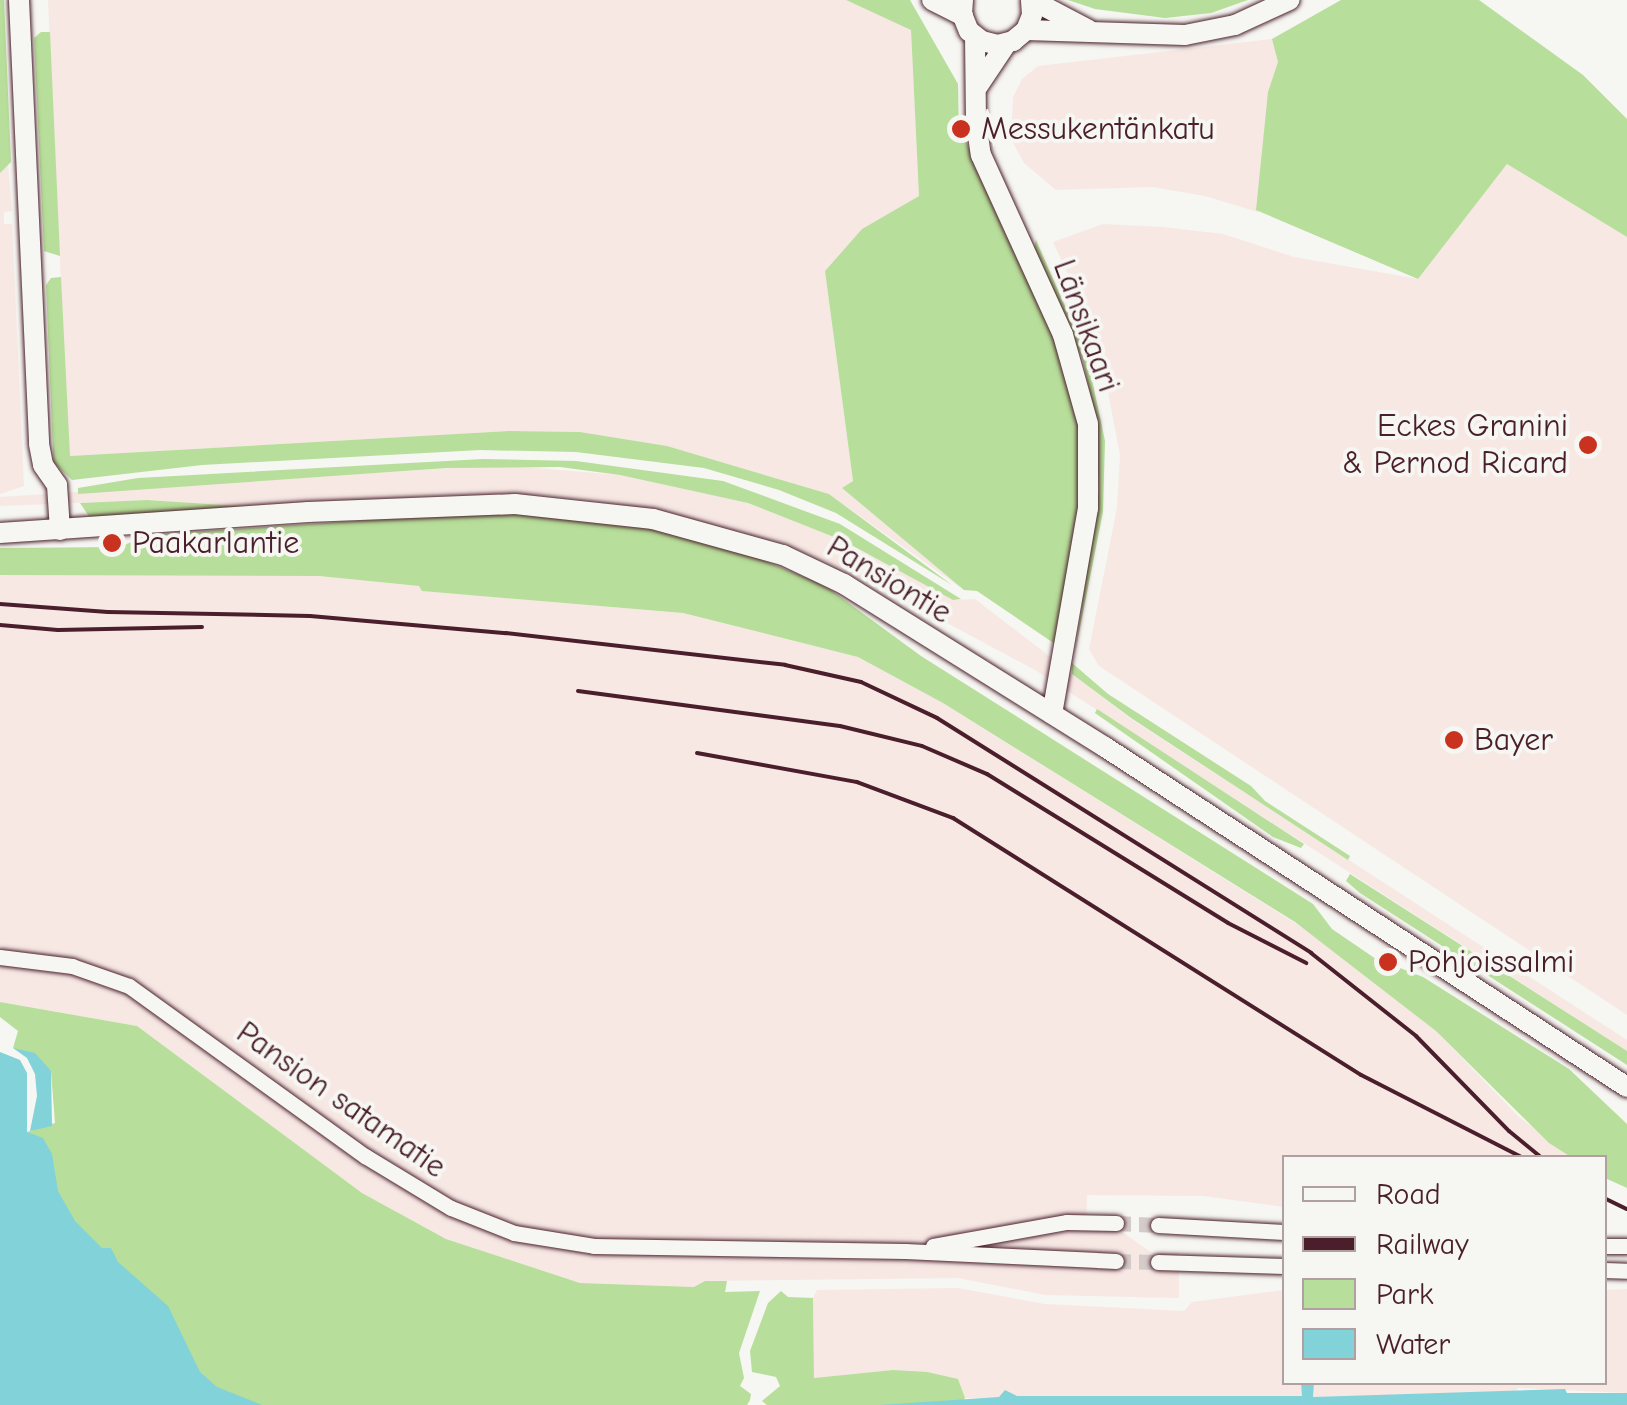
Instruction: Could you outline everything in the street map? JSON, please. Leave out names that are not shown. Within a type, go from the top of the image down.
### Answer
[{"type":"street","points":[[19,0],[39,444],[43,465],[57,485],[60,530]]},
{"type":"street","points":[[932,0],[963,8],[975,37],[989,44],[1006,44]]},
{"type":"street","points":[[978,86],[1006,44],[1026,30],[1032,0],[1089,30]]},
{"type":"street","points":[[1026,30],[1160,36],[1204,32],[1250,19],[1288,0]]},
{"type":"street","name":"Länsikaari","points":[[975,37],[976,121],[987,172],[1063,335],[1088,424],[1088,508],[1052,714]]},
{"type":"street","name":"Pansiontie","points":[[0,534],[455,504],[560,506],[652,518],[744,542],[818,570],[1052,714],[1627,1087]]},
{"type":"street","name":"Pansion satamatie","points":[[0,957],[72,966],[129,986],[365,1156],[451,1208],[499,1228],[594,1246],[905,1251],[1116,1262]]},
{"type":"street","name":"Pansion satamatie","points":[[905,1251],[1067,1222],[1116,1224]]},
{"type":"street","points":[[1158,1225],[1282,1232]]},
{"type":"street","points":[[1158,1262],[1282,1266]]},
{"type":"shaded area","points":[[48,0],[846,0],[911,29],[919,196],[862,229],[825,271],[853,481],[842,488],[964,590],[829,494],[667,446],[580,432],[509,431],[69,456]]},
{"type":"shaded area","points":[[1272,39],[1300,97],[1301,144],[1258,212],[1205,196],[1152,187],[1056,190],[1024,163],[1011,139],[1013,97],[1022,79],[1038,66]]},
{"type":"shaded area","points":[[0,71],[12,211],[4,212],[4,224],[12,224],[24,486],[0,494]]},
{"type":"shaded area","points":[[1507,164],[1627,237],[1627,1015],[1099,666],[1089,649],[1117,508],[1120,455],[1098,340],[1053,242],[1103,224],[1163,227],[1223,234],[1294,257],[1418,279]]},
{"type":"shaded area","points":[[500,465],[620,475],[748,503],[844,541],[953,600],[975,599],[1131,719],[1627,1040],[1627,1051],[1035,670],[867,580],[784,544],[652,509],[546,495],[443,495],[255,507],[147,500],[0,506],[0,497]]},
{"type":"shaded area","points":[[0,575],[319,576],[419,586],[423,591],[683,613],[858,657],[943,703],[1325,942],[1436,1031],[1518,1116],[1568,1155],[1282,1155],[1282,1207],[1203,1196],[1087,1195],[1086,1230],[1121,1231],[1152,1253],[1179,1253],[1179,1298],[1045,1295],[958,1278],[706,1281],[694,1287],[580,1283],[446,1239],[362,1193],[137,1026],[0,1002]]},
{"type":"shaded area","points":[[958,1288],[1045,1304],[1184,1311],[1192,1302],[1282,1290],[1282,1385],[1301,1385],[1303,1396],[965,1398],[958,1380],[894,1370],[814,1378],[813,1298],[817,1290]]},
{"type":"shaded area","points":[[1627,1289],[1627,1393],[1518,1388],[1514,1394],[1313,1397],[1314,1385],[1607,1385],[1607,1290]]},
{"type":"green space","points":[[0,0],[4,0],[11,162],[0,173]]},
{"type":"green space","points":[[846,0],[910,0],[958,84],[959,139],[965,139],[1062,355],[1079,421],[1081,493],[1055,644],[977,591],[964,590],[842,488],[853,481],[825,271],[862,229],[919,196],[911,30]]},
{"type":"green space","points":[[1068,0],[1248,0],[1211,13],[1165,18],[1095,9]]},
{"type":"green space","points":[[1341,0],[1479,0],[1583,75],[1627,119],[1627,237],[1507,164],[1418,279],[1256,210],[1268,92],[1278,62],[1272,39]]},
{"type":"green space","points":[[41,32],[50,32],[60,256],[44,251],[34,38]]},
{"type":"green space","points":[[1036,240],[1087,356],[1105,441],[1103,512],[1075,653],[1099,489],[1096,420],[1083,361],[1034,248]]},
{"type":"green space","points":[[61,277],[70,456],[509,431],[580,432],[667,446],[829,494],[952,585],[836,513],[779,490],[704,468],[576,452],[480,450],[202,465],[72,480],[54,463],[53,452],[46,285],[51,278]]},
{"type":"green space","points":[[483,459],[576,461],[723,481],[840,524],[961,599],[953,600],[844,541],[748,503],[620,475],[560,467],[447,468],[78,494],[78,488],[138,478]]},
{"type":"green space","points":[[147,500],[255,507],[90,518],[80,503]]},
{"type":"green space","points":[[504,511],[607,521],[679,534],[753,556],[824,585],[921,656],[1313,904],[1332,929],[1392,970],[1395,966],[1423,977],[1569,1069],[1627,1124],[1627,1188],[1607,1179],[1607,1155],[1568,1155],[1549,1143],[1436,1031],[1295,922],[943,703],[858,657],[683,613],[422,591],[419,586],[319,576],[0,575],[0,548],[120,547],[147,535]]},
{"type":"green space","points":[[1072,663],[1108,694],[1251,786],[1265,801],[1350,856],[1348,860],[1131,718],[1072,674]]},
{"type":"green space","points":[[1097,709],[1304,844],[1301,848],[1273,837],[1095,713]]},
{"type":"green space","points":[[1350,874],[1627,1051],[1627,1065],[1360,893],[1346,881]]},
{"type":"green space","points":[[0,1002],[137,1026],[362,1193],[446,1239],[580,1283],[694,1287],[705,1281],[727,1281],[725,1292],[760,1291],[739,1353],[744,1378],[740,1386],[751,1394],[750,1400],[747,1405],[197,1405],[110,1293],[27,1132],[55,1123],[51,1071],[13,1048],[18,1031],[0,1017]]},
{"type":"green space","points":[[781,1291],[788,1297],[813,1298],[814,1378],[893,1370],[927,1372],[958,1379],[965,1398],[960,1405],[767,1405],[762,1401],[780,1386],[776,1377],[752,1372],[750,1351],[768,1303]]},
{"type":"water","points":[[13,1048],[35,1053],[51,1071],[52,1126],[30,1131],[37,1096],[35,1074],[27,1058]]},
{"type":"water","points":[[0,1052],[20,1060],[27,1073],[27,1132],[43,1138],[52,1154],[58,1191],[75,1221],[102,1248],[111,1248],[118,1262],[168,1306],[200,1372],[217,1387],[262,1405],[0,1405]]},
{"type":"water","points":[[1301,1385],[1314,1385],[1313,1397],[1565,1389],[1567,1393],[1627,1393],[1627,1405],[879,1405],[999,1397],[1005,1390],[1017,1396],[1302,1396]]},
{"type":"tunnel","points":[[1116,1223],[1158,1225]]},
{"type":"tunnel","points":[[1116,1261],[1158,1262]]},
{"type":"railway","points":[[0,604],[108,612],[310,616],[506,633],[785,665],[861,682],[937,718],[1311,953],[1416,1036],[1509,1131],[1538,1155]]},
{"type":"railway","points":[[0,625],[58,630],[202,627]]},
{"type":"railway","points":[[578,691],[840,726],[922,746],[987,774],[1228,923],[1306,963]]},
{"type":"railway","points":[[697,753],[857,782],[953,818],[1361,1075],[1517,1155]]},
{"type":"railway","points":[[1607,1199],[1627,1209]]},
{"type":"place","name":"Messukentänkatu","points":[[961,129]]},
{"type":"place","name":"Eckes Granini & Pernod Ricard","points":[[1588,445]]},
{"type":"place","name":"Paakarlantie","points":[[112,543]]},
{"type":"place","name":"Bayer","points":[[1454,740]]},
{"type":"place","name":"Pohjoissalmi","points":[[1388,962]]}]
